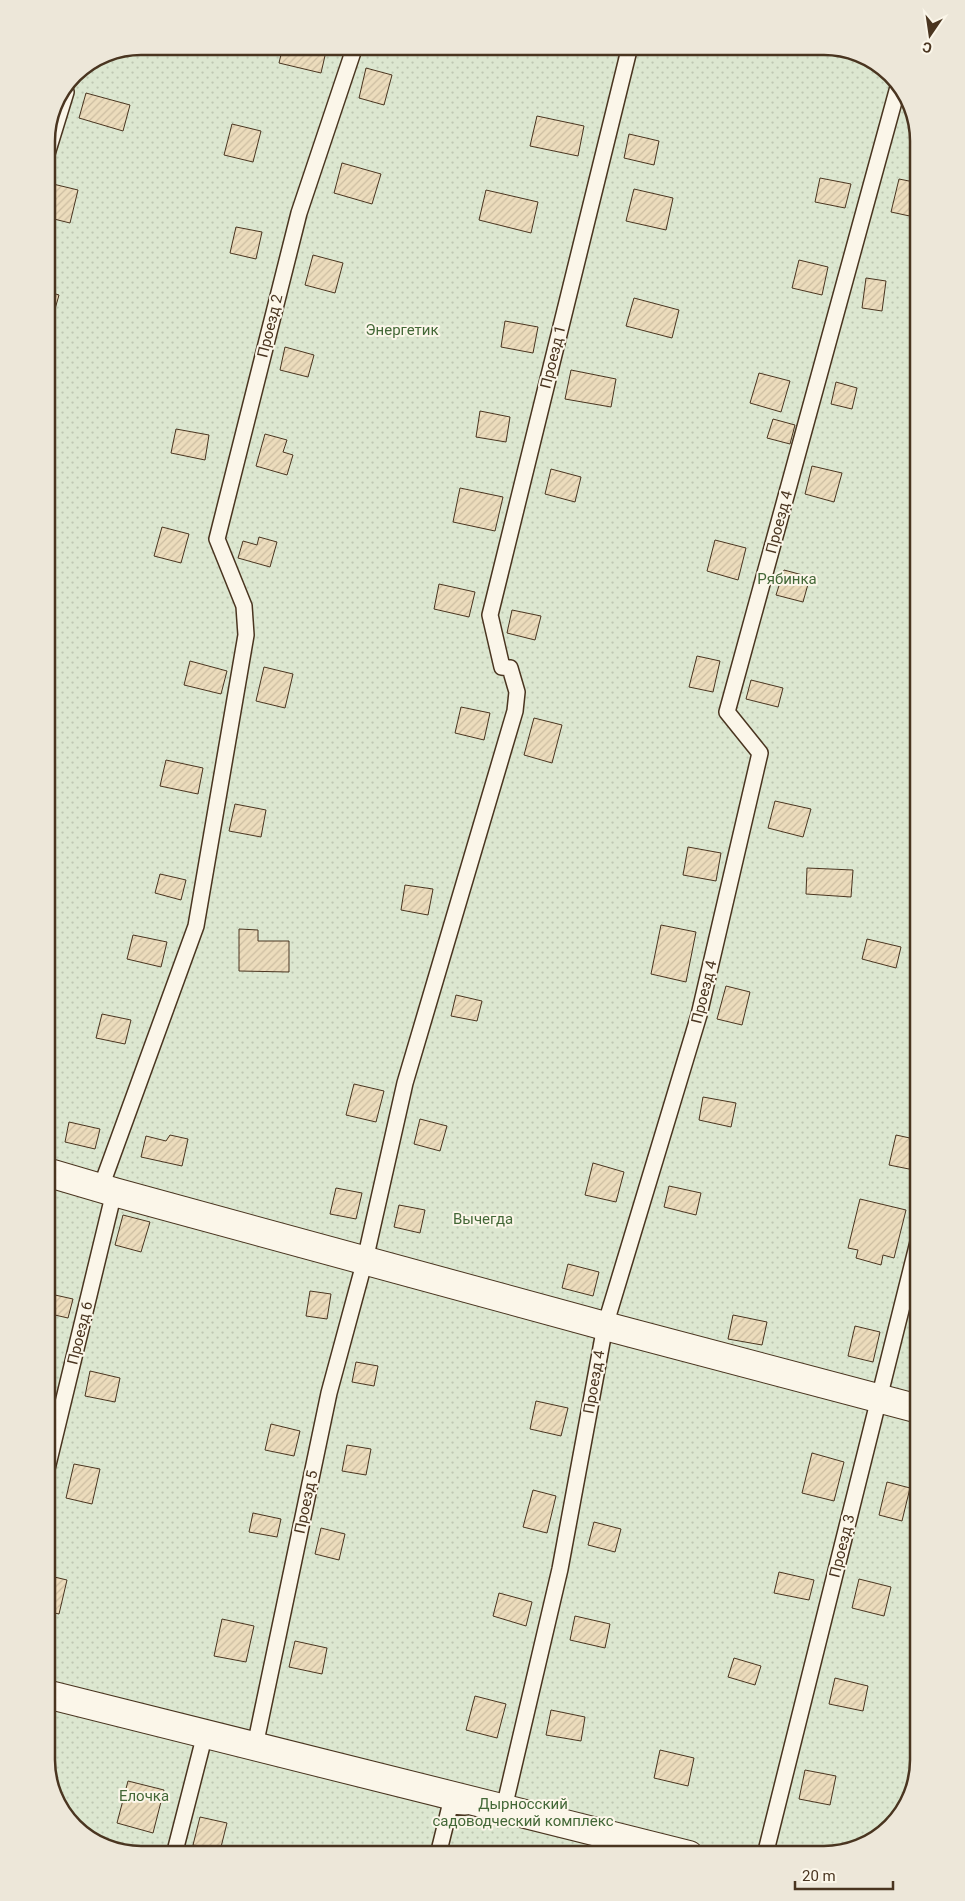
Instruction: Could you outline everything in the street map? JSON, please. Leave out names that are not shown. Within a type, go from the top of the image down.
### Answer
[{"type":"street","points":[[55,1175],[605,1326],[910,1407]]},
{"type":"street","points":[[55,1696],[654,1846]]},
{"type":"lane","name":"Проезд 2","points":[[107,1190],[196,926],[246,635],[244,606],[217,539],[299,213],[352,55]]},
{"type":"lane","name":"Проезд 1","points":[[502,667],[490,615],[628,55]]},
{"type":"lane","name":"Проезд 4","points":[[504,1808],[560,1569],[605,1326],[699,1015],[760,753],[727,712],[896,94]]},
{"type":"lane","name":"Проезд 5","points":[[255,1746],[329,1393],[365,1260],[405,1083],[515,711],[517,692],[510,668],[502,667]]},
{"type":"lane","name":"Проезд 6","points":[[55,1431],[107,1190]]},
{"type":"lane","name":"Проезд 3","points":[[767,1846],[910,1273]]},
{"type":"lane","points":[[176,1846],[205,1734]]},
{"type":"lane","points":[[440,1846],[450,1806],[504,1808]]},
{"type":"green space","name":"Вычегда","points":[[140,55],[830,55],[867,66],[885,80],[899,98],[908,124],[910,140],[910,1760],[905,1788],[896,1808],[889,1817],[867,1835],[841,1844],[824,1846],[135,1846],[113,1841],[88,1828],[66,1803],[57,1777],[55,1760],[55,135],[58,118],[73,88],[84,76],[98,66],[124,57]]},
{"type":"building","points":[[281,55],[325,55],[321,73],[279,63]]},
{"type":"building","points":[[366,68],[392,75],[384,105],[359,98]]},
{"type":"building","points":[[86,93],[130,105],[123,131],[79,118]]},
{"type":"building","points":[[537,116],[584,126],[578,156],[530,146]]},
{"type":"building","points":[[232,124],[261,131],[253,162],[224,155]]},
{"type":"building","points":[[629,134],[659,141],[654,165],[624,158]]},
{"type":"building","points":[[342,163],[381,174],[372,204],[334,193]]},
{"type":"building","points":[[820,178],[851,184],[845,208],[815,202]]},
{"type":"building","points":[[899,179],[910,181],[910,216],[891,212]]},
{"type":"building","points":[[55,184],[78,190],[70,223],[55,219]]},
{"type":"building","points":[[634,189],[673,198],[666,230],[626,221]]},
{"type":"building","points":[[486,190],[538,202],[531,233],[479,220]]},
{"type":"building","points":[[236,227],[262,232],[256,259],[230,253]]},
{"type":"building","points":[[313,255],[343,263],[335,293],[305,285]]},
{"type":"building","points":[[799,260],[828,267],[822,295],[792,288]]},
{"type":"building","points":[[866,278],[886,281],[882,311],[862,308]]},
{"type":"building","points":[[55,294],[59,295],[55,309]]},
{"type":"building","points":[[634,298],[679,310],[672,338],[626,326]]},
{"type":"building","points":[[505,321],[538,327],[533,353],[501,347]]},
{"type":"building","points":[[285,347],[314,355],[308,377],[280,370]]},
{"type":"building","points":[[571,370],[616,379],[611,407],[565,399]]},
{"type":"building","points":[[759,373],[790,381],[781,412],[750,403]]},
{"type":"building","points":[[836,382],[857,388],[852,409],[831,404]]},
{"type":"building","points":[[480,411],[510,417],[506,442],[476,437]]},
{"type":"building","points":[[773,419],[795,425],[790,444],[767,438]]},
{"type":"building","points":[[176,429],[209,435],[205,460],[171,453]]},
{"type":"building","points":[[265,434],[287,440],[283,452],[293,455],[287,475],[256,466]]},
{"type":"building","points":[[812,466],[842,473],[834,502],[805,494]]},
{"type":"building","points":[[551,469],[581,477],[575,502],[545,494]]},
{"type":"building","points":[[460,488],[503,497],[495,531],[453,522]]},
{"type":"building","points":[[162,527],[189,534],[181,563],[154,556]]},
{"type":"building","points":[[259,537],[277,542],[270,567],[238,558],[243,541],[257,545]]},
{"type":"building","points":[[715,540],[746,548],[738,580],[707,571]]},
{"type":"building","points":[[784,570],[810,577],[803,602],[776,595]]},
{"type":"building","points":[[439,584],[475,592],[469,617],[434,609]]},
{"type":"building","points":[[512,610],[541,616],[535,640],[507,633]]},
{"type":"building","points":[[697,656],[720,661],[713,692],[689,687]]},
{"type":"building","points":[[190,661],[227,671],[221,694],[184,685]]},
{"type":"building","points":[[264,667],[293,674],[285,708],[256,701]]},
{"type":"building","points":[[751,680],[783,688],[778,707],[746,699]]},
{"type":"building","points":[[461,707],[490,713],[484,740],[455,733]]},
{"type":"building","points":[[534,718],[562,725],[552,763],[524,755]]},
{"type":"building","points":[[166,760],[203,768],[198,794],[160,786]]},
{"type":"building","points":[[775,801],[811,809],[803,837],[768,828]]},
{"type":"building","points":[[235,804],[266,810],[261,837],[229,831]]},
{"type":"building","points":[[688,847],[721,853],[716,881],[683,875]]},
{"type":"building","points":[[807,868],[853,870],[851,897],[806,894]]},
{"type":"building","points":[[160,874],[186,880],[181,900],[155,893]]},
{"type":"building","points":[[405,885],[433,889],[428,915],[401,910]]},
{"type":"building","points":[[661,925],[696,932],[686,982],[651,974]]},
{"type":"building","points":[[239,929],[258,930],[258,941],[289,941],[289,972],[239,971]]},
{"type":"building","points":[[133,935],[167,942],[161,967],[127,959]]},
{"type":"building","points":[[867,939],[901,947],[896,968],[862,959]]},
{"type":"building","points":[[726,986],[750,992],[742,1025],[717,1019]]},
{"type":"building","points":[[456,995],[482,1001],[477,1021],[451,1016]]},
{"type":"building","points":[[102,1014],[131,1020],[125,1044],[96,1038]]},
{"type":"building","points":[[354,1084],[384,1091],[376,1122],[346,1115]]},
{"type":"building","points":[[703,1097],[736,1103],[731,1127],[699,1120]]},
{"type":"building","points":[[420,1119],[447,1126],[440,1151],[414,1144]]},
{"type":"building","points":[[69,1122],[100,1129],[95,1149],[65,1142]]},
{"type":"building","points":[[170,1135],[188,1139],[182,1166],[141,1157],[146,1136],[166,1141]]},
{"type":"building","points":[[896,1135],[910,1138],[910,1169],[889,1165]]},
{"type":"building","points":[[593,1163],[624,1172],[616,1202],[585,1195]]},
{"type":"building","points":[[669,1186],[701,1193],[696,1215],[664,1207]]},
{"type":"building","points":[[336,1188],[362,1193],[356,1219],[330,1214]]},
{"type":"building","points":[[860,1199],[906,1210],[894,1258],[883,1255],[881,1265],[856,1258],[858,1250],[848,1248]]},
{"type":"building","points":[[399,1205],[425,1210],[420,1233],[394,1227]]},
{"type":"building","points":[[123,1215],[150,1222],[141,1252],[115,1245]]},
{"type":"building","points":[[568,1264],[599,1272],[593,1296],[562,1288]]},
{"type":"building","points":[[310,1291],[331,1294],[327,1319],[306,1316]]},
{"type":"building","points":[[55,1295],[73,1299],[68,1318],[55,1315]]},
{"type":"building","points":[[733,1315],[767,1322],[762,1345],[728,1339]]},
{"type":"building","points":[[855,1326],[880,1332],[873,1362],[848,1356]]},
{"type":"building","points":[[356,1362],[378,1366],[374,1386],[352,1382]]},
{"type":"building","points":[[90,1371],[120,1378],[115,1402],[85,1396]]},
{"type":"building","points":[[536,1401],[568,1408],[561,1436],[530,1429]]},
{"type":"building","points":[[271,1424],[300,1431],[294,1456],[265,1450]]},
{"type":"building","points":[[347,1445],[371,1449],[366,1475],[342,1471]]},
{"type":"building","points":[[812,1453],[844,1462],[834,1501],[802,1493]]},
{"type":"building","points":[[74,1464],[100,1469],[92,1504],[66,1498]]},
{"type":"building","points":[[887,1482],[910,1488],[902,1521],[879,1515]]},
{"type":"building","points":[[533,1490],[556,1496],[547,1533],[523,1527]]},
{"type":"building","points":[[253,1513],[281,1519],[277,1537],[249,1532]]},
{"type":"building","points":[[594,1522],[621,1529],[615,1552],[588,1545]]},
{"type":"building","points":[[321,1528],[345,1534],[339,1560],[315,1554]]},
{"type":"building","points":[[779,1572],[814,1580],[809,1600],[774,1593]]},
{"type":"building","points":[[55,1577],[67,1580],[59,1614],[55,1613]]},
{"type":"building","points":[[859,1579],[891,1587],[884,1616],[852,1608]]},
{"type":"building","points":[[499,1593],[532,1602],[526,1626],[493,1616]]},
{"type":"building","points":[[575,1616],[610,1624],[605,1648],[570,1640]]},
{"type":"building","points":[[222,1619],[254,1626],[246,1662],[214,1656]]},
{"type":"building","points":[[295,1641],[327,1648],[322,1674],[289,1667]]},
{"type":"building","points":[[734,1658],[761,1666],[755,1685],[728,1677]]},
{"type":"building","points":[[835,1678],[868,1686],[863,1711],[829,1704]]},
{"type":"building","points":[[475,1696],[506,1704],[497,1738],[466,1730]]},
{"type":"building","points":[[551,1710],[585,1717],[581,1741],[546,1735]]},
{"type":"building","points":[[660,1750],[694,1758],[688,1786],[654,1778]]},
{"type":"building","points":[[805,1770],[836,1776],[830,1805],[799,1799]]},
{"type":"building","points":[[128,1781],[164,1790],[153,1833],[117,1823]]},
{"type":"building","points":[[200,1817],[227,1823],[221,1846],[193,1845]]},
{"type":"park label","name":"Энергетик","points":[[402,330]]},
{"type":"park label","name":"Рябинка","points":[[787,579]]},
{"type":"park label","name":"Елочка","points":[[144,1796]]},
{"type":"park label","name":"Дырносский садоводческий комплекс","points":[[523,1812]]}]
